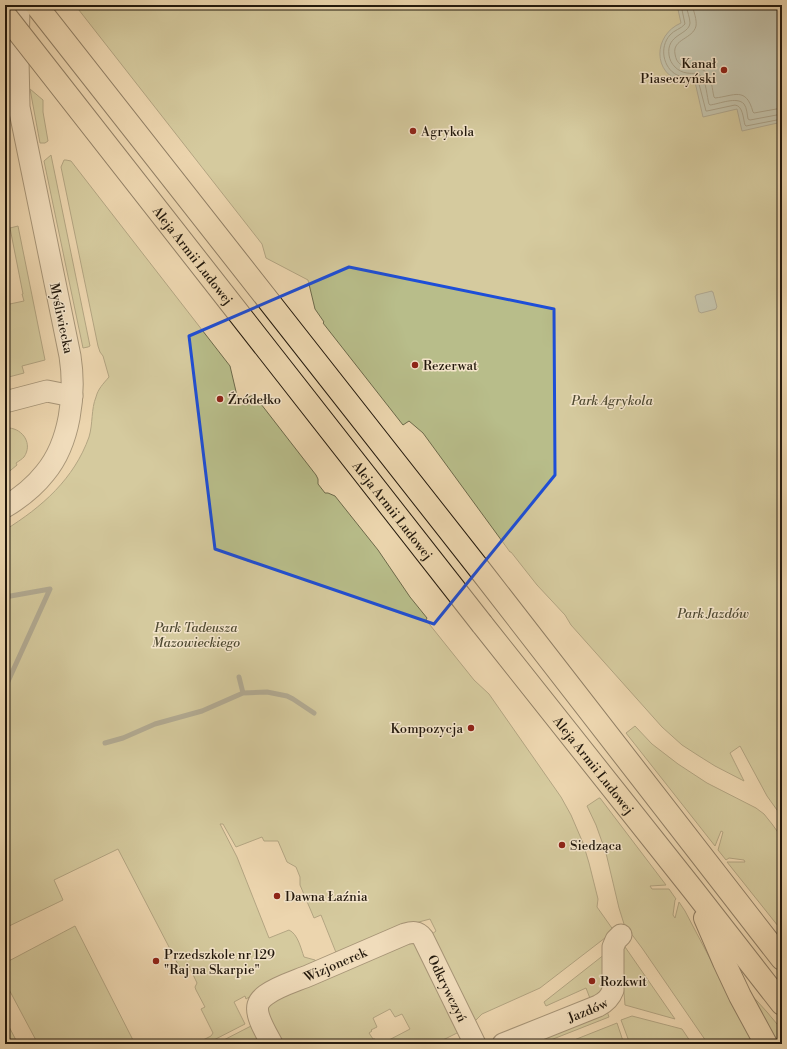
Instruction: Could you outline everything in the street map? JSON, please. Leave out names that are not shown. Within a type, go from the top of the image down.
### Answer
[{"type":"main road","points":[[36,5],[507,604],[782,959]]},
{"type":"main road","name":"Aleja Armii Ludowej","points":[[5,15],[782,1004]]},
{"type":"main road","points":[[694,891],[724,962],[740,996],[766,1044]]},
{"type":"street","name":"Myśliwiecka","points":[[5,507],[36,483],[53,461],[58,452],[66,429],[72,396],[70,356],[19,107],[19,5]]},
{"type":"street","name":"Myśliwiecka","points":[[5,74],[19,107]]},
{"type":"street","points":[[5,402],[47,391],[72,396]]},
{"type":"street","name":"Wizjonerek","points":[[272,1044],[258,1012],[261,1001],[286,985],[405,934],[415,932],[419,933]]},
{"type":"street","name":"Odkrywczyń","points":[[419,933],[423,938],[474,1044]]},
{"type":"street","name":"Jazdów","points":[[503,1044],[605,1002],[613,990],[613,947],[616,940],[621,935]]},
{"type":"highlighted area","points":[[349,267],[554,309],[555,475],[434,624],[215,549],[189,336]]},
{"type":"green space","points":[[75,5],[782,5],[782,817],[767,796],[740,746],[730,753],[744,781],[715,766],[682,745],[662,727],[571,625],[565,615],[537,585],[510,552],[423,433],[409,421],[403,425],[323,323],[324,322],[315,309],[308,280],[266,258],[262,244]]},
{"type":"green space","points":[[30,89],[43,100],[43,112],[48,141],[45,143],[40,143]]},
{"type":"green space","points":[[51,155],[90,346],[83,348],[44,161]]},
{"type":"green space","name":"Park Tadeusza Mazowieckiego","points":[[64,160],[71,161],[230,366],[238,400],[254,395],[316,475],[318,484],[325,493],[335,496],[378,550],[410,597],[427,618],[426,620],[474,680],[489,694],[561,797],[571,815],[583,843],[589,863],[598,899],[597,907],[614,931],[540,988],[482,1014],[471,1025],[432,934],[436,931],[430,919],[404,926],[337,955],[321,915],[314,918],[300,885],[300,877],[296,867],[287,862],[278,841],[264,841],[262,837],[236,847],[223,824],[220,824],[237,857],[269,938],[289,930],[297,938],[304,957],[315,960],[316,964],[270,984],[246,999],[245,996],[234,1002],[245,1024],[206,1044],[195,1044],[211,1036],[213,1033],[201,1009],[205,1007],[195,987],[197,983],[189,966],[181,970],[118,849],[54,880],[63,900],[5,928],[5,530],[44,502],[66,479],[75,466],[89,437],[93,406],[97,394],[109,377],[103,356],[98,346],[61,167]]},
{"type":"green space","points":[[18,226],[45,360],[22,366],[24,373],[5,378],[5,305],[24,301],[10,228]]},
{"type":"green space","points":[[9,428],[19,431],[25,438],[27,442],[27,452],[24,457],[16,463],[17,465],[5,475],[5,429]]},
{"type":"green space","points":[[635,726],[652,744],[678,764],[707,783],[756,808],[764,814],[772,824],[782,838],[782,931],[727,862],[745,862],[744,860],[729,858],[726,860],[718,850],[723,832],[721,831],[715,846],[626,733]]},
{"type":"green space","points":[[599,798],[666,885],[650,886],[652,889],[669,889],[676,899],[673,915],[675,918],[679,902],[685,911],[755,1044],[708,1044],[624,924],[606,853],[596,825],[587,806]]},
{"type":"green space","points":[[75,926],[135,1044],[38,1044],[5,982],[5,963]]},
{"type":"green space","points":[[414,941],[459,1032],[435,1044],[391,1044],[389,1040],[410,1029],[402,1014],[395,1017],[390,1009],[373,1018],[377,1027],[369,1033],[373,1039],[380,1044],[276,1044],[263,1010],[267,1004]]},
{"type":"green space","points":[[623,944],[675,1019],[625,1005],[621,956]]},
{"type":"green space","points":[[605,954],[604,990],[591,1001],[586,988],[546,1006],[544,1002]]},
{"type":"green space","points":[[747,990],[782,1030],[782,1044],[776,1044]]},
{"type":"green space","points":[[607,1011],[609,1017],[543,1043],[541,1038]]},
{"type":"green space","points":[[632,1016],[682,1029],[692,1044],[630,1044],[621,1020]]},
{"type":"green space","points":[[5,1019],[18,1044],[5,1044]]},
{"type":"green space","points":[[617,1023],[624,1044],[564,1044]]},
{"type":"green space","points":[[258,1025],[267,1044],[216,1044],[251,1026]]},
{"type":"water","name":"Kanał Piaseczyński","points":[[677,5],[782,5],[782,122],[742,131],[737,109],[703,117],[695,82],[683,82],[673,78],[661,63],[661,45],[665,36],[681,23]]},
{"type":"water","points":[[712,291],[717,307],[716,309],[701,313],[699,312],[695,296]]},
{"type":"waterway","points":[[5,597],[50,589],[5,688]]},
{"type":"waterway","points":[[239,677],[243,693]]},
{"type":"waterway","points":[[105,743],[123,738],[155,724],[202,711],[243,693],[267,692],[287,696],[314,713]]},
{"type":"place","name":"Kanał Piaseczyński","points":[[724,70]]},
{"type":"place","name":"Agrykola","points":[[413,131]]},
{"type":"place","name":"Rezerwat","points":[[415,365]]},
{"type":"place","name":"Źródełko","points":[[220,399]]},
{"type":"place","name":"Kompozycja","points":[[471,728]]},
{"type":"place","name":"Siedząca","points":[[562,845]]},
{"type":"place","name":"Dawna Łaźnia","points":[[277,896]]},
{"type":"place","name":"Przedszkole nr 129 \"Raj na Skarpie\"","points":[[156,961]]},
{"type":"place","name":"Rozkwit","points":[[592,981]]},
{"type":"park label","name":"Park Agrykola","points":[[612,400]]},
{"type":"park label","name":"Park Jazdów","points":[[713,613]]}]
